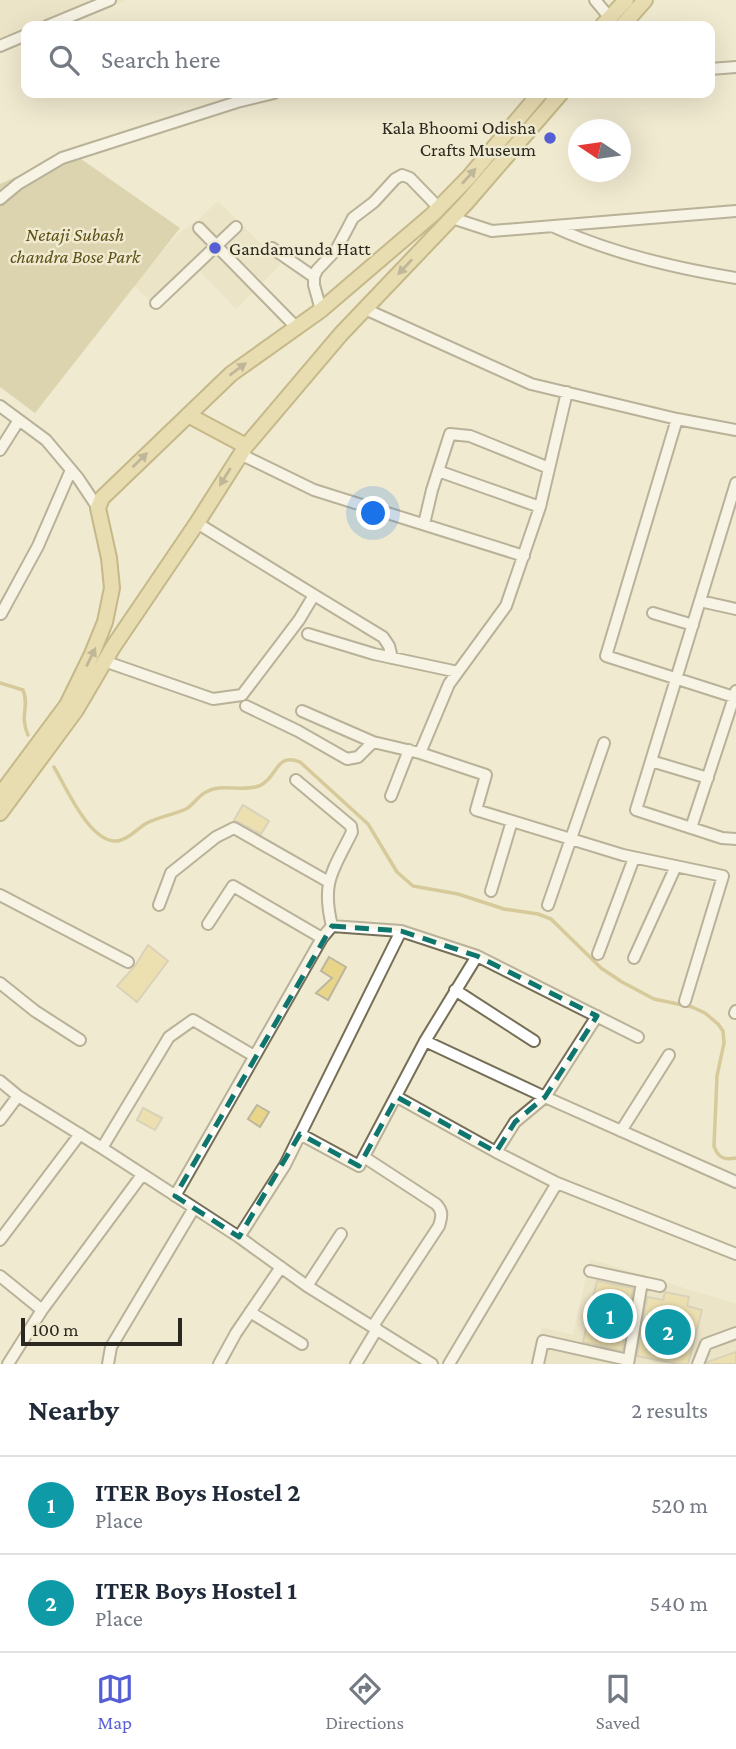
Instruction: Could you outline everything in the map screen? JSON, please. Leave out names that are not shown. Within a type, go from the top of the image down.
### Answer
[{"type":"main road","points":[[612,21],[626,0]]},
{"type":"main road","points":[[614,21],[645,0]]},
{"type":"main road","points":[[0,795],[67,705],[105,622],[113,589],[99,503],[231,374],[321,310],[439,208],[536,98]]},
{"type":"main road","points":[[0,813],[76,710],[104,661],[243,450],[365,309],[452,218],[558,98]]},
{"type":"main road","points":[[188,415],[243,450]]},
{"type":"street","points":[[59,21],[110,0]]},
{"type":"street","points":[[594,0],[610,21]]},
{"type":"street","points":[[0,46],[21,37]]},
{"type":"street","points":[[715,68],[736,66]]},
{"type":"street","points":[[0,199],[18,184],[62,158],[253,98]]},
{"type":"street","points":[[321,310],[314,277],[344,238],[353,218],[374,202],[399,176],[410,178],[439,208]]},
{"type":"street","points":[[452,218],[492,231],[736,211]]},
{"type":"street","points":[[551,226],[580,239],[685,269],[736,278]]},
{"type":"street","points":[[156,303],[236,227]]},
{"type":"street","points":[[199,228],[296,327]]},
{"type":"street","points":[[272,248],[314,277]]},
{"type":"street","points":[[365,309],[531,383],[677,419],[736,430]]},
{"type":"street","points":[[391,796],[449,684],[506,606],[540,507],[567,392]]},
{"type":"street","points":[[0,406],[46,440],[98,509]]},
{"type":"street","points":[[677,419],[606,656],[735,694],[691,828]]},
{"type":"street","points":[[0,450],[19,420]]},
{"type":"street","points":[[424,523],[450,434],[460,433],[550,468]]},
{"type":"street","points":[[243,450],[314,490],[524,556]]},
{"type":"street","points":[[1,614],[38,546],[71,470]]},
{"type":"street","points":[[438,471],[540,507]]},
{"type":"street","points":[[736,483],[636,810],[722,838],[736,839]]},
{"type":"street","points":[[197,523],[383,637],[392,658]]},
{"type":"street","points":[[104,661],[213,699],[242,695],[299,620],[314,595]]},
{"type":"street","points":[[700,601],[736,609]]},
{"type":"street","points":[[653,613],[693,625]]},
{"type":"street","points":[[308,634],[392,658],[458,672]]},
{"type":"street","points":[[246,706],[298,731],[346,759],[358,757],[373,742]]},
{"type":"street","points":[[302,711],[373,742],[415,752],[486,775],[476,810],[634,858],[736,879]]},
{"type":"street","points":[[548,905],[604,743]]},
{"type":"street","points":[[651,761],[708,778]]},
{"type":"street","points":[[296,780],[351,826],[352,832],[327,881],[327,907],[332,926]]},
{"type":"street","points":[[491,891],[512,821]]},
{"type":"street","points":[[159,905],[171,873],[216,837],[234,828],[327,881]]},
{"type":"street","points":[[598,954],[634,858]]},
{"type":"street","points":[[634,958],[676,866]]},
{"type":"street","points":[[685,1001],[723,876]]},
{"type":"street","points":[[208,924],[233,886],[322,938]]},
{"type":"street","points":[[0,895],[128,962]]},
{"type":"street","points":[[332,926],[401,931],[477,956],[638,1037]]},
{"type":"street","points":[[175,1196],[322,938],[332,926]]},
{"type":"street","points":[[239,1237],[285,1165],[401,931]]},
{"type":"street","points":[[300,1134],[359,1166],[425,1041],[477,956]]},
{"type":"street","points":[[0,983],[35,1011],[80,1040]]},
{"type":"street","points":[[455,990],[534,1041]]},
{"type":"street","points":[[496,1152],[515,1122],[545,1097],[597,1016]]},
{"type":"street","points":[[102,1148],[169,1037],[192,1020],[254,1056]]},
{"type":"street","points":[[425,1041],[736,1182]]},
{"type":"street","points":[[621,1131],[668,1055]]},
{"type":"street","points":[[0,1081],[18,1096],[239,1237],[307,1286],[432,1364]]},
{"type":"street","points":[[0,1120],[18,1096]]},
{"type":"street","points":[[397,1097],[556,1183],[736,1254]]},
{"type":"street","points":[[0,1240],[80,1134]]},
{"type":"street","points":[[356,1364],[375,1327],[439,1226],[442,1217],[436,1204],[364,1157]]},
{"type":"street","points":[[8,1364],[43,1310],[142,1175]]},
{"type":"street","points":[[449,1364],[556,1183]]},
{"type":"street","points":[[108,1364],[111,1347],[194,1208]]},
{"type":"street","points":[[307,1286],[341,1234]]},
{"type":"street","points":[[219,1364],[281,1267]]},
{"type":"street","points":[[590,1271],[660,1286]]},
{"type":"street","points":[[0,1276],[43,1310]]},
{"type":"street","points":[[538,1364],[543,1341],[628,1362],[642,1282]]},
{"type":"street","points":[[250,1312],[302,1344]]},
{"type":"street","points":[[698,1364],[706,1344],[736,1333]]},
{"type":"highlighted area","points":[[332,926],[401,931],[477,956],[597,1016],[545,1097],[515,1122],[496,1152],[397,1097],[359,1166],[300,1134],[239,1237],[175,1196]]},
{"type":"shaded area","points":[[0,0],[127,0],[76,21],[21,21],[21,44],[0,53]]},
{"type":"shaded area","name":"Gandamunda Hatt","points":[[218,201],[281,264],[236,309],[198,269],[158,308],[132,284],[179,233],[196,222]]},
{"type":"shaded area","points":[[590,1259],[736,1304],[736,1364],[533,1364],[542,1327],[573,1335]]},
{"type":"green space","name":"Netaji Subash chandra Bose Park","points":[[71,152],[180,228],[35,413],[0,387],[0,184]]},
{"type":"building","points":[[243,805],[269,821],[261,834],[234,820]]},
{"type":"building","points":[[148,945],[168,961],[137,1002],[117,986],[135,966]]},
{"type":"building","points":[[329,957],[346,967],[328,1000],[316,993],[332,978],[321,971]]},
{"type":"building","points":[[257,1105],[269,1112],[260,1127],[248,1119]]},
{"type":"building","points":[[143,1108],[162,1118],[155,1130],[137,1120]]},
{"type":"building","points":[[597,1281],[633,1288],[622,1351],[583,1342]]},
{"type":"building","points":[[665,1292],[689,1297],[687,1306],[702,1310],[688,1364],[637,1356],[647,1297],[663,1300]]},
{"type":"building","points":[[736,1352],[736,1364],[706,1364],[707,1362]]},
{"type":"waterway","points":[[0,683],[23,690],[24,722],[28,735]]},
{"type":"waterway","points":[[54,767],[89,824],[108,840],[118,841],[145,824],[186,809],[212,789],[259,786],[286,760],[300,762],[368,824],[397,872],[413,886],[458,894],[504,909],[538,914],[551,919],[601,968],[622,982],[654,999],[692,1007],[718,1024],[723,1031],[724,1043],[717,1076],[714,1146],[722,1157],[736,1158]]},
{"type":"place","name":"Kala Bhoomi Odisha Crafts Museum","points":[[550,138]]},
{"type":"place","name":"Gandamunda Hatt","points":[[215,248]]},
{"type":"place","name":"ITER Boys Hostel 2","points":[[610,1316]]},
{"type":"place","name":"ITER Boys Hostel 1","points":[[668,1332]]}]
